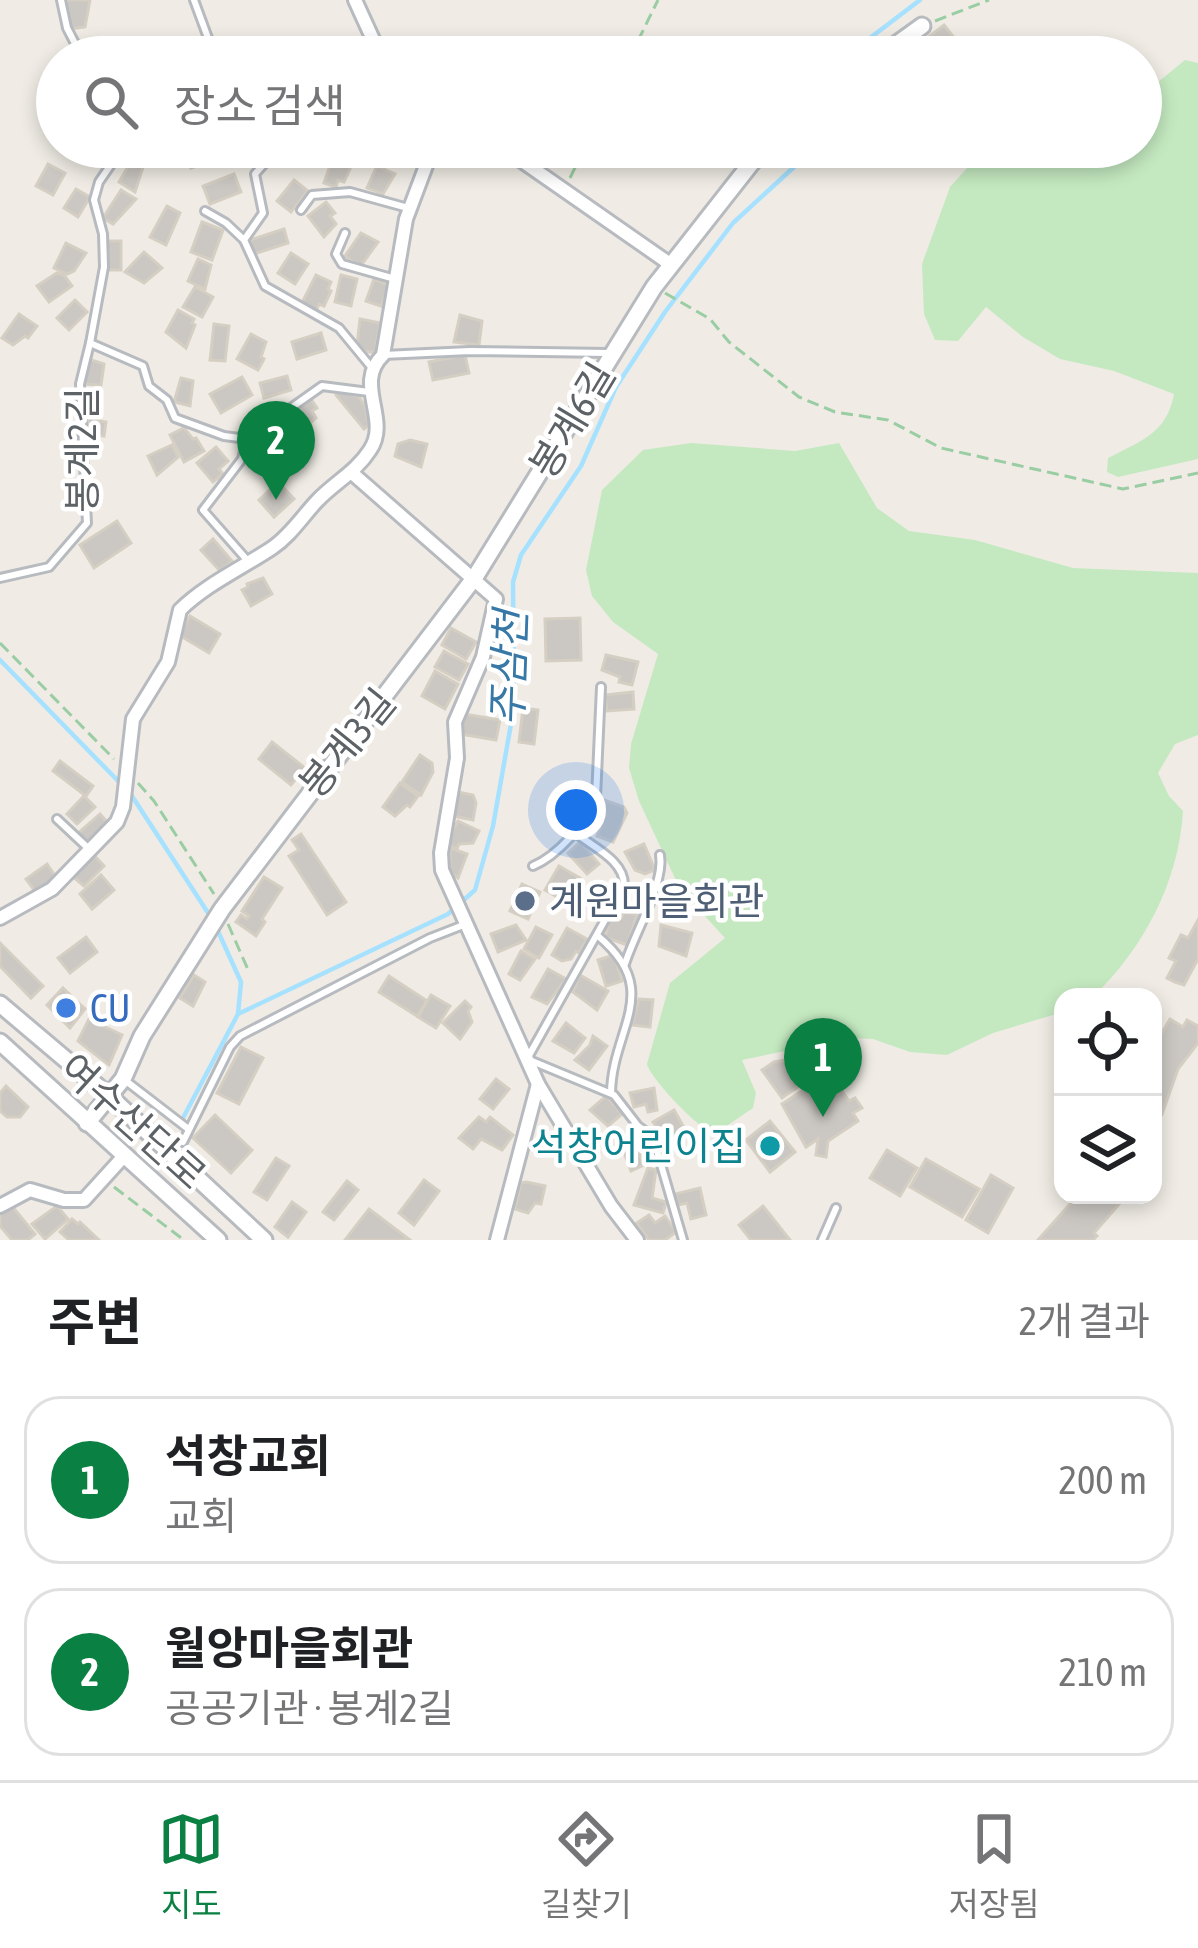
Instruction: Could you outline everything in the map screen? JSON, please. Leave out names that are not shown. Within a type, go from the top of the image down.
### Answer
[{"type":"street","points":[[356,0],[372,36]]},
{"type":"street","points":[[908,36],[922,26]]},
{"type":"street","points":[[0,918],[52,889],[117,822],[133,718],[168,662],[180,610],[284,539],[325,494],[352,473],[377,436],[369,392],[372,368],[383,355],[409,208],[425,168]]},
{"type":"street","points":[[532,168],[670,264]]},
{"type":"street","name":"봉계6길","points":[[475,577],[670,264],[747,168]]},
{"type":"street","points":[[352,473],[475,577]]},
{"type":"street","name":"봉계3길","points":[[123,1079],[142,1036],[221,909],[475,577],[497,604],[483,657],[455,722],[457,758],[440,860],[465,922]]},
{"type":"street","points":[[465,922],[538,1084],[611,1206],[637,1240]]},
{"type":"street","name":"여수산단로","points":[[0,1004],[110,1097],[265,1240]]},
{"type":"street","name":"여수산단로","points":[[1,1045],[218,1240]]},
{"type":"street","points":[[87,1124],[123,1079]]},
{"type":"street","points":[[497,1240],[538,1084]]},
{"type":"street","points":[[0,1206],[31,1190],[81,1201],[124,1156]]},
{"type":"lane","points":[[61,0],[71,36]]},
{"type":"lane","points":[[194,0],[207,36]]},
{"type":"lane","name":"봉계2길","points":[[0,578],[49,567],[87,523],[80,384],[104,267],[103,234],[94,200],[109,168]]},
{"type":"lane","points":[[244,240],[264,208],[256,172],[261,168]]},
{"type":"lane","points":[[301,210],[312,195],[345,192],[409,208]]},
{"type":"lane","points":[[205,212],[244,240],[265,286],[339,328],[372,368]]},
{"type":"lane","points":[[345,233],[336,254],[342,264],[395,280]]},
{"type":"lane","name":"봉계2길","points":[[90,343],[143,366],[148,386],[167,400],[178,419],[247,439]]},
{"type":"lane","points":[[383,355],[470,350],[612,353]]},
{"type":"lane","points":[[249,562],[203,510],[242,458],[247,439],[322,386],[369,392]]},
{"type":"lane","points":[[533,866],[549,858],[588,819],[596,799],[601,687]]},
{"type":"lane","points":[[58,819],[89,849]]},
{"type":"lane","points":[[573,831],[619,865],[624,886],[527,1058],[611,1093],[657,1146],[683,1240]]},
{"type":"lane","points":[[611,1093],[612,1062],[632,1005],[625,964],[659,881],[660,855]]},
{"type":"lane","points":[[182,1142],[240,1036],[465,922]]},
{"type":"lane","points":[[598,936],[625,964]]},
{"type":"lane","points":[[123,1079],[188,1129]]},
{"type":"lane","points":[[822,1240],[836,1208]]},
{"type":"path","points":[[640,36],[658,0]]},
{"type":"path","points":[[922,26],[989,0]]},
{"type":"path","points":[[564,190],[575,168]]},
{"type":"path","points":[[667,294],[710,319],[728,342],[799,397],[835,412],[888,420],[941,448],[1123,489],[1198,473]]},
{"type":"path","points":[[105,1178],[184,1240]]},
{"type":"green space","points":[[1185,60],[1198,63],[1198,459],[1118,477],[1107,472],[1108,458],[1159,427],[1174,394],[1114,371],[1060,359],[986,307],[958,341],[935,340],[924,314],[922,264],[950,187],[967,168],[1162,168],[1162,79]]},
{"type":"green space","points":[[691,443],[795,451],[839,443],[877,508],[909,531],[975,540],[1073,568],[1198,573],[1198,735],[1175,744],[1158,773],[1183,811],[1174,863],[1143,935],[1102,988],[1054,988],[1054,1015],[993,1033],[947,1055],[910,1052],[873,1039],[800,1036],[790,1050],[742,1060],[756,1093],[753,1108],[715,1134],[698,1124],[657,1080],[647,1064],[670,983],[725,938],[680,889],[639,801],[629,768],[631,744],[658,654],[613,622],[592,596],[586,570],[602,490],[643,450]]},
{"type":"building","points":[[66,0],[90,0],[85,27],[69,29]]},
{"type":"building","points":[[944,25],[953,36],[930,36]]},
{"type":"building","points":[[46,168],[65,173],[53,195],[36,186]]},
{"type":"building","points":[[127,168],[143,168],[135,192],[119,182]]},
{"type":"building","points":[[329,168],[350,168],[336,187],[324,183]]},
{"type":"building","points":[[376,168],[395,174],[383,194],[367,188]]},
{"type":"building","points":[[234,174],[241,192],[210,204],[203,186]]},
{"type":"building","points":[[294,180],[308,191],[291,212],[277,201]]},
{"type":"building","points":[[76,189],[90,197],[78,217],[64,208]]},
{"type":"building","points":[[121,190],[136,199],[113,224],[103,218]]},
{"type":"building","points":[[326,202],[335,213],[330,216],[336,224],[324,237],[308,216]]},
{"type":"building","points":[[167,206],[180,213],[166,245],[150,237]]},
{"type":"building","points":[[202,222],[223,230],[212,260],[191,252]]},
{"type":"building","points":[[284,229],[288,243],[254,254],[250,240]]},
{"type":"building","points":[[361,233],[378,242],[360,267],[345,256]]},
{"type":"building","points":[[107,241],[121,241],[121,270],[107,270]]},
{"type":"building","points":[[66,243],[86,253],[67,274],[54,268]]},
{"type":"building","points":[[144,252],[162,268],[144,283],[125,272]]},
{"type":"building","points":[[291,253],[308,264],[295,284],[278,273]]},
{"type":"building","points":[[198,259],[211,265],[205,289],[188,281]]},
{"type":"building","points":[[57,273],[72,286],[49,302],[37,286]]},
{"type":"building","points":[[316,275],[331,282],[331,291],[316,311],[302,303]]},
{"type":"building","points":[[341,275],[357,279],[351,306],[335,302]]},
{"type":"building","points":[[374,279],[389,285],[381,306],[366,301]]},
{"type":"building","points":[[195,287],[213,297],[202,317],[183,307]]},
{"type":"building","points":[[75,300],[87,312],[69,330],[57,318]]},
{"type":"building","points":[[178,310],[194,319],[186,348],[166,332]]},
{"type":"building","points":[[19,314],[37,326],[28,338],[13,345],[2,338]]},
{"type":"building","points":[[460,315],[482,321],[479,345],[454,342]]},
{"type":"building","points":[[360,319],[380,323],[375,353],[359,350]]},
{"type":"building","points":[[214,324],[229,326],[225,361],[210,360]]},
{"type":"building","points":[[321,333],[326,350],[297,359],[292,342]]},
{"type":"building","points":[[251,334],[266,342],[258,370],[237,359]]},
{"type":"building","points":[[465,355],[469,373],[433,380],[429,362]]},
{"type":"building","points":[[85,358],[104,364],[101,385],[81,384]]},
{"type":"building","points":[[287,376],[291,390],[264,398],[260,383]]},
{"type":"building","points":[[242,377],[252,395],[221,413],[210,394]]},
{"type":"building","points":[[181,378],[193,381],[190,406],[174,402]]},
{"type":"building","points":[[338,390],[359,397],[365,406],[369,425],[364,429],[336,395]]},
{"type":"building","points":[[309,396],[317,408],[312,411],[316,418],[301,431],[288,411]]},
{"type":"building","points":[[89,409],[100,410],[99,421],[106,422],[104,436],[86,434]]},
{"type":"building","points":[[277,422],[287,436],[266,453],[255,440]]},
{"type":"building","points":[[184,428],[204,451],[184,462],[170,435]]},
{"type":"building","points":[[410,440],[427,444],[421,467],[395,456],[398,444]]},
{"type":"building","points":[[172,445],[178,457],[157,475],[148,456]]},
{"type":"building","points":[[216,447],[228,461],[213,482],[197,463]]},
{"type":"building","points":[[281,450],[293,469],[280,481],[265,464]]},
{"type":"building","points":[[278,482],[294,499],[274,517],[259,500]]},
{"type":"building","points":[[117,521],[131,543],[94,568],[80,545]]},
{"type":"building","points":[[213,539],[232,561],[220,571],[201,550]]},
{"type":"building","points":[[263,578],[272,594],[251,606],[242,590]]},
{"type":"building","points":[[190,616],[220,634],[209,653],[179,635]]},
{"type":"building","points":[[580,618],[581,660],[546,661],[545,619]]},
{"type":"building","points":[[451,628],[476,642],[466,659],[442,645]]},
{"type":"building","points":[[444,651],[468,664],[459,680],[435,667]]},
{"type":"building","points":[[606,655],[638,662],[632,685],[602,670]]},
{"type":"building","points":[[435,671],[458,684],[445,709],[422,696]]},
{"type":"building","points":[[633,692],[634,709],[607,711],[605,695]]},
{"type":"building","points":[[523,708],[538,710],[534,744],[519,742]]},
{"type":"building","points":[[464,714],[500,720],[496,740],[460,734]]},
{"type":"building","points":[[272,742],[305,768],[291,785],[259,759]]},
{"type":"building","points":[[420,755],[432,763],[433,772],[421,795],[402,782]]},
{"type":"building","points":[[60,761],[93,786],[86,796],[53,771]]},
{"type":"building","points":[[400,783],[418,796],[395,816],[383,807]]},
{"type":"building","points":[[458,792],[473,795],[473,820],[453,816]]},
{"type":"building","points":[[84,796],[95,807],[77,824],[67,814]]},
{"type":"building","points":[[604,800],[624,807],[627,813],[613,842],[597,836],[605,815],[599,813]]},
{"type":"building","points":[[100,814],[109,824],[88,845],[77,834]]},
{"type":"building","points":[[458,821],[479,831],[473,843],[459,844],[457,849],[446,843]]},
{"type":"building","points":[[301,834],[346,902],[327,915],[289,856],[299,850],[292,840]]},
{"type":"building","points":[[580,842],[599,864],[587,874],[568,853]]},
{"type":"building","points":[[644,844],[655,870],[645,874],[635,870],[625,852]]},
{"type":"building","points":[[450,848],[467,854],[458,878],[450,872]]},
{"type":"building","points":[[92,853],[104,866],[84,886],[72,876]]},
{"type":"building","points":[[47,864],[58,880],[37,894],[26,879]]},
{"type":"building","points":[[559,866],[580,878],[572,891],[568,888],[557,897],[545,890]]},
{"type":"building","points":[[101,875],[114,890],[92,909],[80,894]]},
{"type":"building","points":[[264,877],[282,888],[256,936],[236,922],[241,915],[249,916],[242,911]]},
{"type":"building","name":"계원마을회관","points":[[522,884],[540,892],[528,919],[510,911]]},
{"type":"building","points":[[624,911],[637,915],[627,945],[605,937],[610,919],[622,917]]},
{"type":"building","points":[[1198,920],[1198,959],[1184,985],[1167,978],[1176,961],[1169,958],[1181,935],[1188,938]]},
{"type":"building","points":[[516,925],[526,940],[498,952],[491,934]]},
{"type":"building","points":[[661,925],[692,933],[686,956],[659,946]]},
{"type":"building","points":[[536,927],[552,935],[539,958],[524,949]]},
{"type":"building","points":[[567,928],[587,939],[579,953],[562,961],[552,955]]},
{"type":"building","points":[[86,937],[97,952],[70,973],[58,958]]},
{"type":"building","points":[[0,943],[43,986],[31,998],[0,966]]},
{"type":"building","points":[[521,951],[535,959],[520,980],[509,974]]},
{"type":"building","points":[[614,955],[622,981],[606,986],[598,960]]},
{"type":"building","points":[[548,969],[566,979],[547,1004],[532,997]]},
{"type":"building","points":[[194,975],[205,982],[193,1006],[180,998]]},
{"type":"building","points":[[580,975],[608,991],[597,1010],[573,992]]},
{"type":"building","points":[[389,976],[427,1001],[417,1016],[379,992]]},
{"type":"building","points":[[63,988],[85,1009],[70,1028],[47,1005]]},
{"type":"building","points":[[431,995],[450,1006],[436,1028],[418,1017]]},
{"type":"building","points":[[639,999],[653,1000],[650,1027],[632,1025]]},
{"type":"building","points":[[465,1001],[471,1007],[472,1022],[460,1039],[443,1023]]},
{"type":"building","points":[[89,1019],[122,1035],[109,1065],[78,1041]]},
{"type":"building","points":[[1170,1019],[1183,1027],[1187,1020],[1198,1026],[1198,1043],[1178,1069],[1162,1114],[1162,1096],[1162,1033]]},
{"type":"building","points":[[566,1023],[585,1038],[574,1053],[553,1041]]},
{"type":"building","points":[[593,1036],[607,1046],[589,1070],[575,1060]]},
{"type":"building","points":[[241,1047],[263,1058],[239,1104],[217,1093]]},
{"type":"building","points":[[797,1058],[810,1078],[782,1098],[762,1070],[774,1062]]},
{"type":"building","points":[[822,1078],[832,1093],[840,1088],[862,1108],[853,1113],[858,1121],[828,1141],[826,1157],[816,1155],[818,1139],[806,1147],[782,1104]]},
{"type":"building","points":[[496,1079],[509,1089],[493,1109],[480,1099]]},
{"type":"building","points":[[6,1086],[28,1107],[20,1117],[7,1117],[0,1111],[0,1093]]},
{"type":"building","points":[[654,1088],[657,1110],[648,1112],[646,1104],[634,1107],[630,1093]]},
{"type":"building","points":[[606,1096],[622,1114],[608,1126],[590,1110]]},
{"type":"building","points":[[674,1110],[686,1131],[664,1137],[653,1122]]},
{"type":"building","points":[[215,1115],[252,1150],[231,1173],[193,1138]]},
{"type":"building","points":[[479,1117],[486,1122],[490,1117],[513,1135],[502,1150],[481,1139],[473,1149],[459,1138]]},
{"type":"building","name":"석창어린이집","points":[[770,1121],[795,1152],[770,1172],[746,1140]]},
{"type":"building","points":[[635,1142],[644,1165],[631,1171],[622,1147]]},
{"type":"building","points":[[887,1150],[917,1168],[900,1196],[870,1178]]},
{"type":"building","points":[[276,1158],[289,1166],[267,1200],[254,1192]]},
{"type":"building","points":[[926,1159],[979,1189],[962,1217],[910,1187]]},
{"type":"building","points":[[648,1168],[656,1170],[652,1198],[666,1202],[663,1213],[634,1205]]},
{"type":"building","points":[[991,1175],[1013,1188],[988,1233],[966,1220]]},
{"type":"building","points":[[424,1180],[439,1191],[414,1225],[399,1213]]},
{"type":"building","points":[[347,1181],[358,1190],[334,1220],[323,1212]]},
{"type":"building","points":[[521,1183],[545,1186],[541,1204],[535,1203],[528,1213],[515,1209]]},
{"type":"building","points":[[700,1188],[706,1215],[691,1219],[687,1203],[678,1205],[675,1194]]},
{"type":"building","points":[[292,1202],[306,1212],[288,1237],[275,1227]]},
{"type":"building","points":[[1070,1204],[1119,1204],[1093,1240],[1038,1240]]},
{"type":"building","points":[[11,1205],[35,1234],[28,1240],[12,1240],[0,1226],[0,1214]]},
{"type":"building","points":[[57,1206],[68,1219],[45,1239],[32,1224]]},
{"type":"building","points":[[763,1206],[790,1240],[751,1240],[739,1225]]},
{"type":"building","points":[[369,1209],[410,1240],[345,1240]]},
{"type":"building","points":[[649,1215],[655,1223],[665,1216],[676,1232],[665,1240],[649,1240],[637,1223]]},
{"type":"building","points":[[72,1219],[99,1240],[69,1240],[60,1232]]},
{"type":"waterway","name":"주삼천","points":[[873,36],[920,0]]},
{"type":"waterway","name":"주삼천","points":[[183,1118],[238,1014],[448,914],[475,890],[493,826],[514,707],[513,582],[521,555],[581,466],[616,387],[665,312],[733,223],[793,168]]},
{"type":"waterway","points":[[0,660],[122,785]]},
{"type":"waterway","points":[[130,793],[212,919]]},
{"type":"waterway","points":[[217,929],[241,982],[238,1014]]},
{"type":"place","name":"월앙마을회관","points":[[276,500]]},
{"type":"place","name":"계원마을회관","points":[[525,901]]},
{"type":"place","name":"CU","points":[[66,1008]]},
{"type":"place","name":"석창교회","points":[[823,1117]]},
{"type":"place","name":"석창어린이집","points":[[770,1146]]}]
